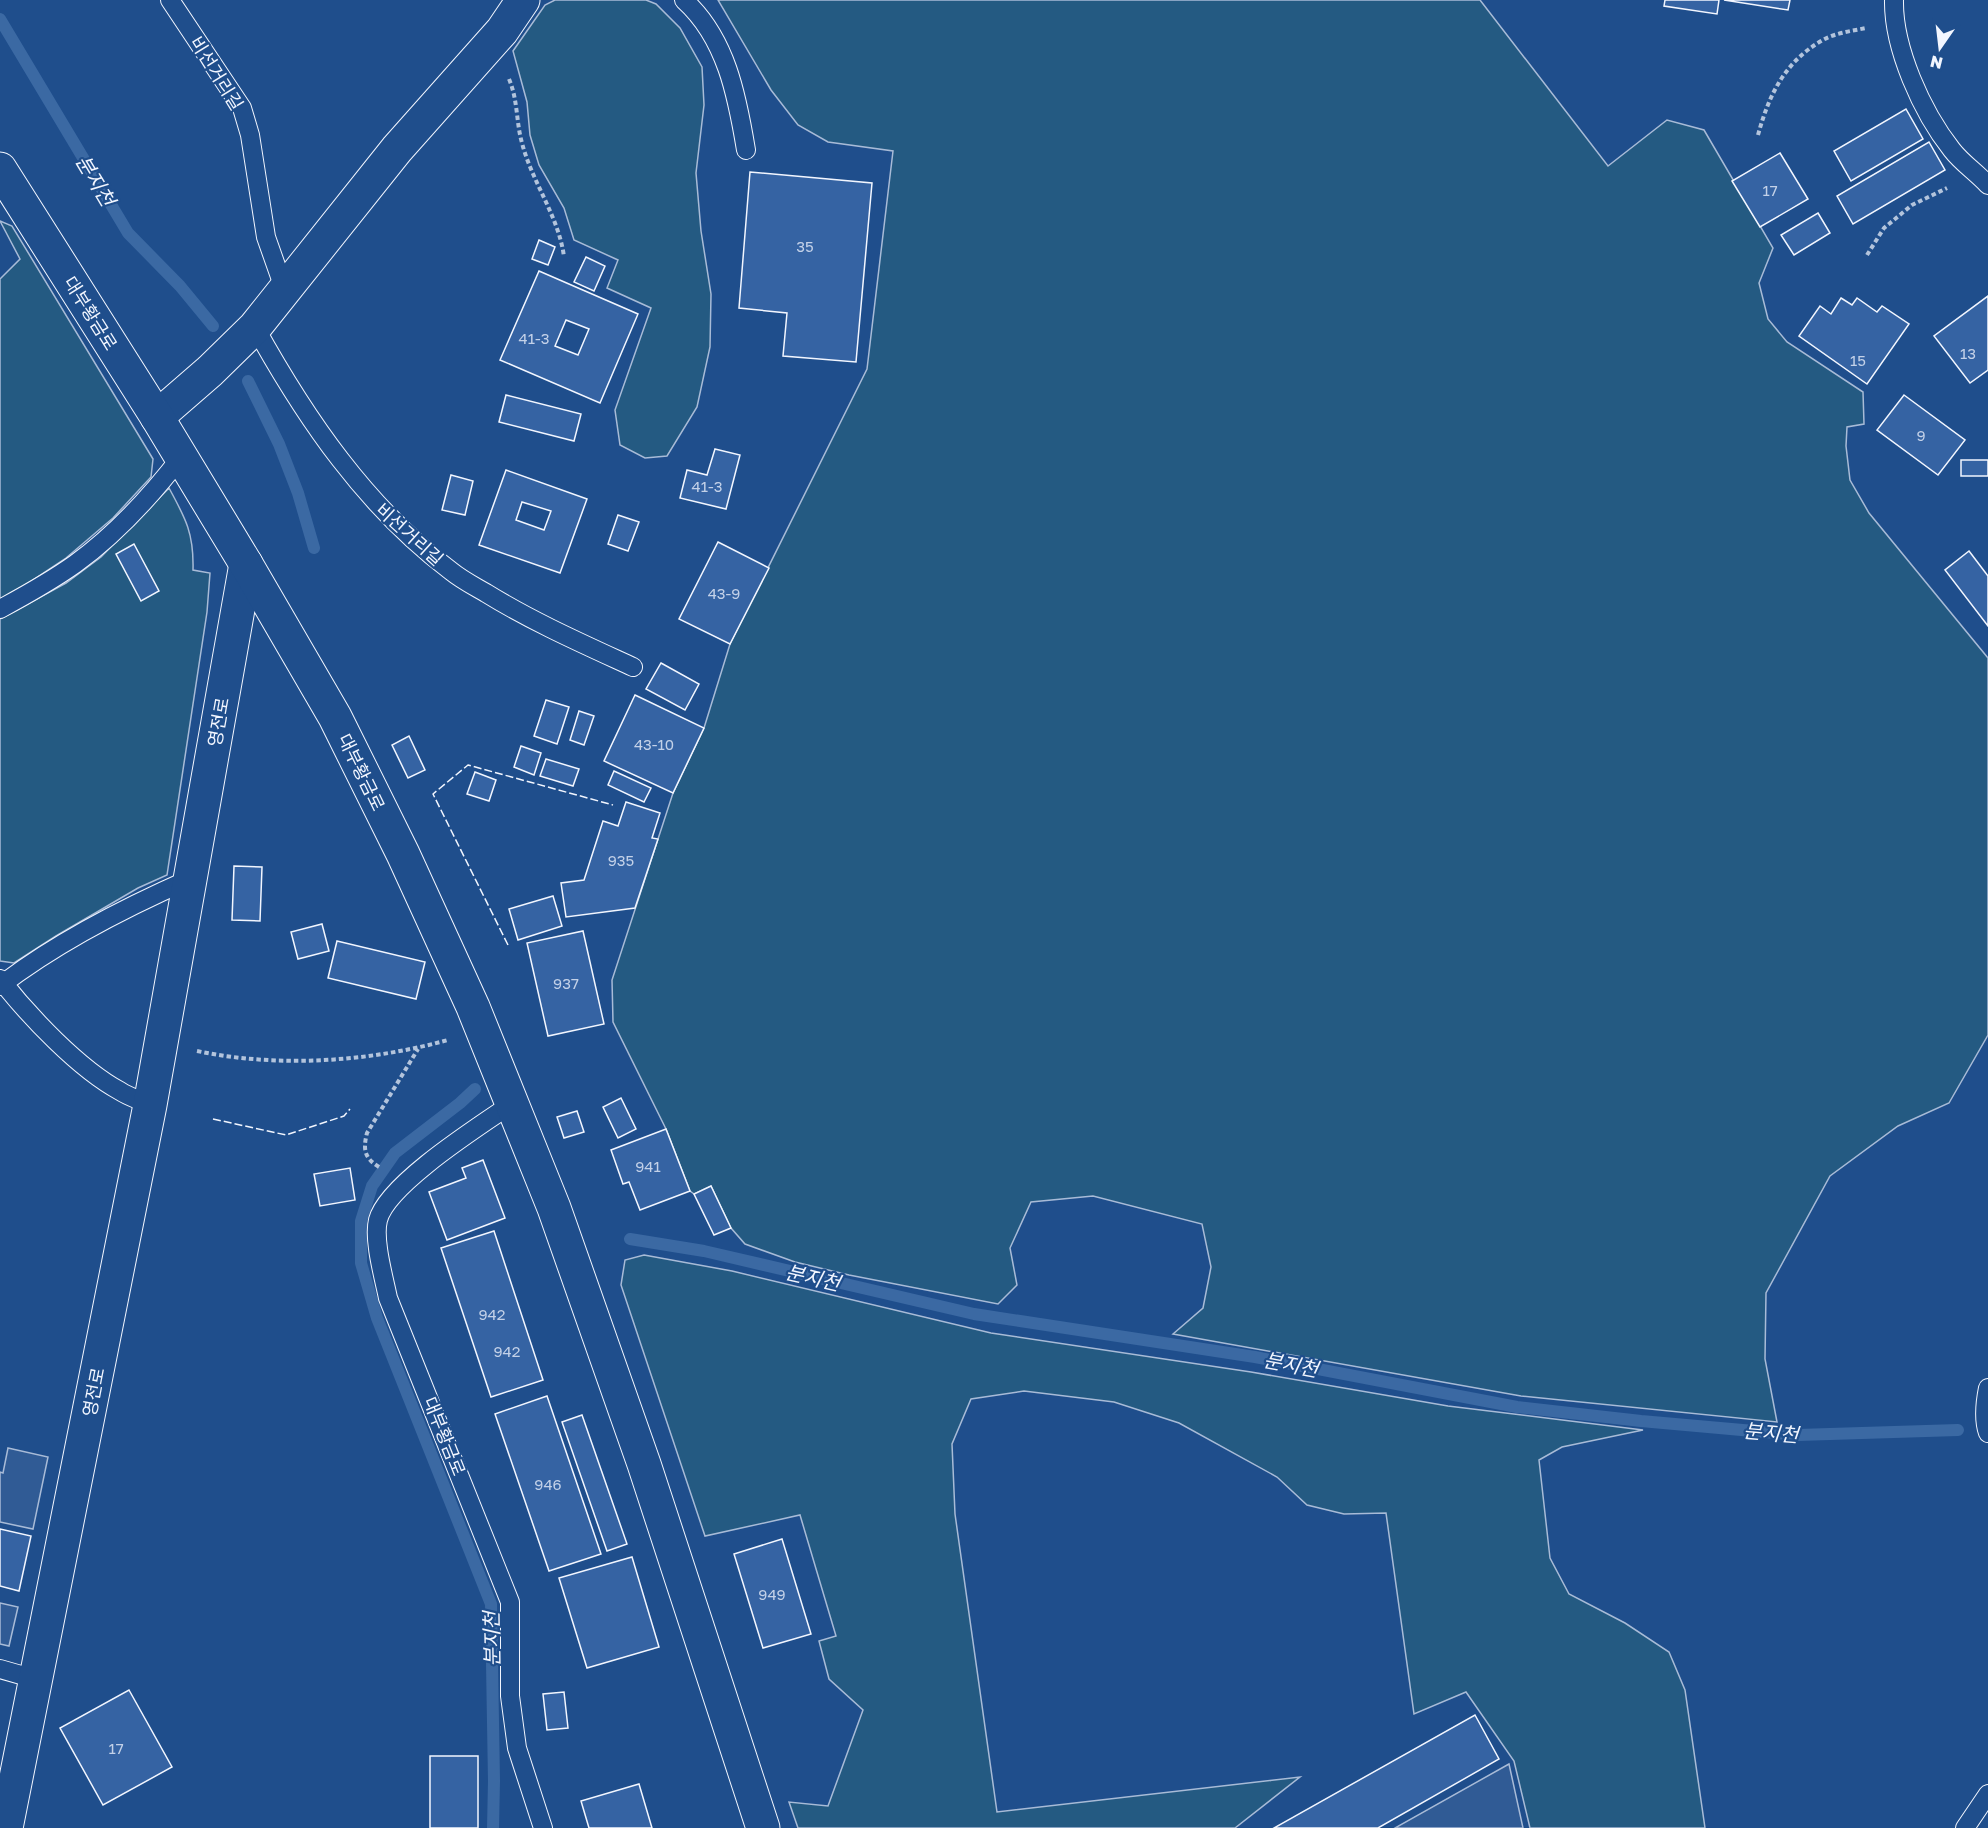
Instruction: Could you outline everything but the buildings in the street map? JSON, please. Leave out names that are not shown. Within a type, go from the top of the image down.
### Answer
[{"type":"street","points":[[157,417],[210,371],[255,327],[397,149],[502,31],[523,0]]},
{"type":"street","name":"대부황금로","points":[[2,176],[157,417],[246,564],[335,717],[403,854],[513,1103],[554,1208],[644,1464],[763,1828]]},
{"type":"street","name":"영전로","points":[[6,1828],[150,1105],[246,564]]},
{"type":"lane","name":"비선거리길","points":[[170,0],[242,108],[250,135],[266,237],[285,291]]},
{"type":"lane","points":[[684,0],[697,12],[715,39],[729,72],[746,150]]},
{"type":"lane","points":[[1894,0],[1897,26],[1908,70],[1933,120],[1954,152],[1983,180]]},
{"type":"lane","name":"비선거리길","points":[[255,327],[287,384],[328,443],[367,495],[411,538],[452,572],[508,606],[555,631],[633,667]]},
{"type":"lane","points":[[0,609],[76,564],[159,486],[181,457]]},
{"type":"lane","points":[[150,1105],[120,1091],[94,1074],[58,1042],[1,983],[102,921],[190,879]]},
{"type":"lane","name":"대부황금로","points":[[513,1103],[421,1168],[392,1194],[378,1220],[378,1247],[388,1298],[510,1602],[510,1696],[517,1748],[543,1828]]},
{"type":"lane","points":[[1988,1388],[1985,1401],[1985,1425],[1988,1433]]},
{"type":"lane","points":[[0,1669],[35,1679]]},
{"type":"lane","points":[[1965,1828],[1988,1794]]},
{"type":"path","points":[[1758,135],[1766,105],[1780,79],[1800,56],[1823,40],[1846,32],[1870,27],[1897,26]]},
{"type":"path","points":[[488,46],[503,65],[513,89],[521,141],[561,239],[564,257]]},
{"type":"path","points":[[1868,255],[1884,228],[1912,205],[1952,185],[1983,180]]},
{"type":"path","points":[[161,1044],[256,1060],[306,1060],[358,1057],[418,1048],[451,1039]]},
{"type":"path","points":[[372,1162],[367,1157],[363,1146],[367,1133],[418,1048]]},
{"type":"shaded area","points":[[555,0],[646,0],[656,4],[680,28],[702,67],[704,105],[696,173],[701,231],[711,294],[710,347],[697,407],[667,456],[645,458],[620,445],[615,410],[651,308],[607,288],[618,260],[574,240],[564,208],[539,165],[530,135],[527,102],[513,51],[545,5]]},
{"type":"shaded area","points":[[718,0],[1480,0],[1608,166],[1667,120],[1704,130],[1773,248],[1759,283],[1768,319],[1787,342],[1863,392],[1864,424],[1847,427],[1846,446],[1850,480],[1869,513],[1988,658],[1988,1035],[1949,1103],[1898,1126],[1830,1176],[1766,1293],[1765,1359],[1777,1422],[1521,1396],[1173,1334],[1203,1308],[1211,1267],[1202,1224],[1093,1196],[1031,1202],[1010,1248],[1017,1285],[998,1304],[849,1275],[795,1262],[745,1244],[731,1228],[711,1186],[694,1194],[690,1191],[666,1129],[613,1022],[612,980],[673,793],[704,728],[730,644],[867,369],[893,151],[828,142],[798,125],[771,90]]},
{"type":"shaded area","points":[[0,221],[12,226],[153,459],[151,477],[113,518],[66,558],[0,602],[0,279],[20,259]]},
{"type":"shaded area","points":[[169,488],[188,527],[193,570],[210,573],[207,612],[167,875],[138,888],[14,963],[0,961],[0,619],[66,583],[101,557]]},
{"type":"shaded area","points":[[644,1255],[732,1271],[991,1333],[1251,1372],[1448,1406],[1643,1430],[1562,1447],[1539,1460],[1550,1558],[1569,1594],[1625,1623],[1669,1652],[1685,1690],[1705,1828],[1530,1828],[1514,1761],[1466,1692],[1414,1714],[1386,1513],[1344,1514],[1307,1505],[1277,1477],[1179,1423],[1114,1402],[1024,1391],[971,1399],[952,1444],[955,1514],[997,1812],[1300,1777],[1235,1828],[798,1828],[789,1802],[828,1806],[863,1710],[829,1679],[819,1641],[836,1636],[800,1515],[705,1536],[621,1285],[625,1260]]},
{"type":"shaded area","points":[[8,1448],[48,1457],[33,1529],[0,1522],[0,1472],[3,1473]]},
{"type":"shaded area","points":[[0,1603],[18,1607],[9,1646],[0,1644]]},
{"type":"shaded area","points":[[1509,1764],[1523,1828],[1395,1828]]},
{"type":"waterway","name":"분지천","points":[[0,19],[128,233],[180,286],[213,326]]},
{"type":"waterway","name":"분지천","points":[[248,381],[279,444],[298,493],[314,548]]},
{"type":"waterway","name":"분지천","points":[[475,1089],[395,1153],[372,1186],[361,1221],[361,1263],[377,1318],[491,1604],[493,1828]]},
{"type":"waterway","name":"분지천","points":[[630,1239],[704,1251],[974,1314],[1255,1357],[1517,1407],[1798,1435],[1958,1430]]},
{"type":"fence","points":[[508,945],[433,794],[468,765],[613,805]]},
{"type":"fence","points":[[213,1119],[286,1135],[344,1116],[350,1109]]}]
